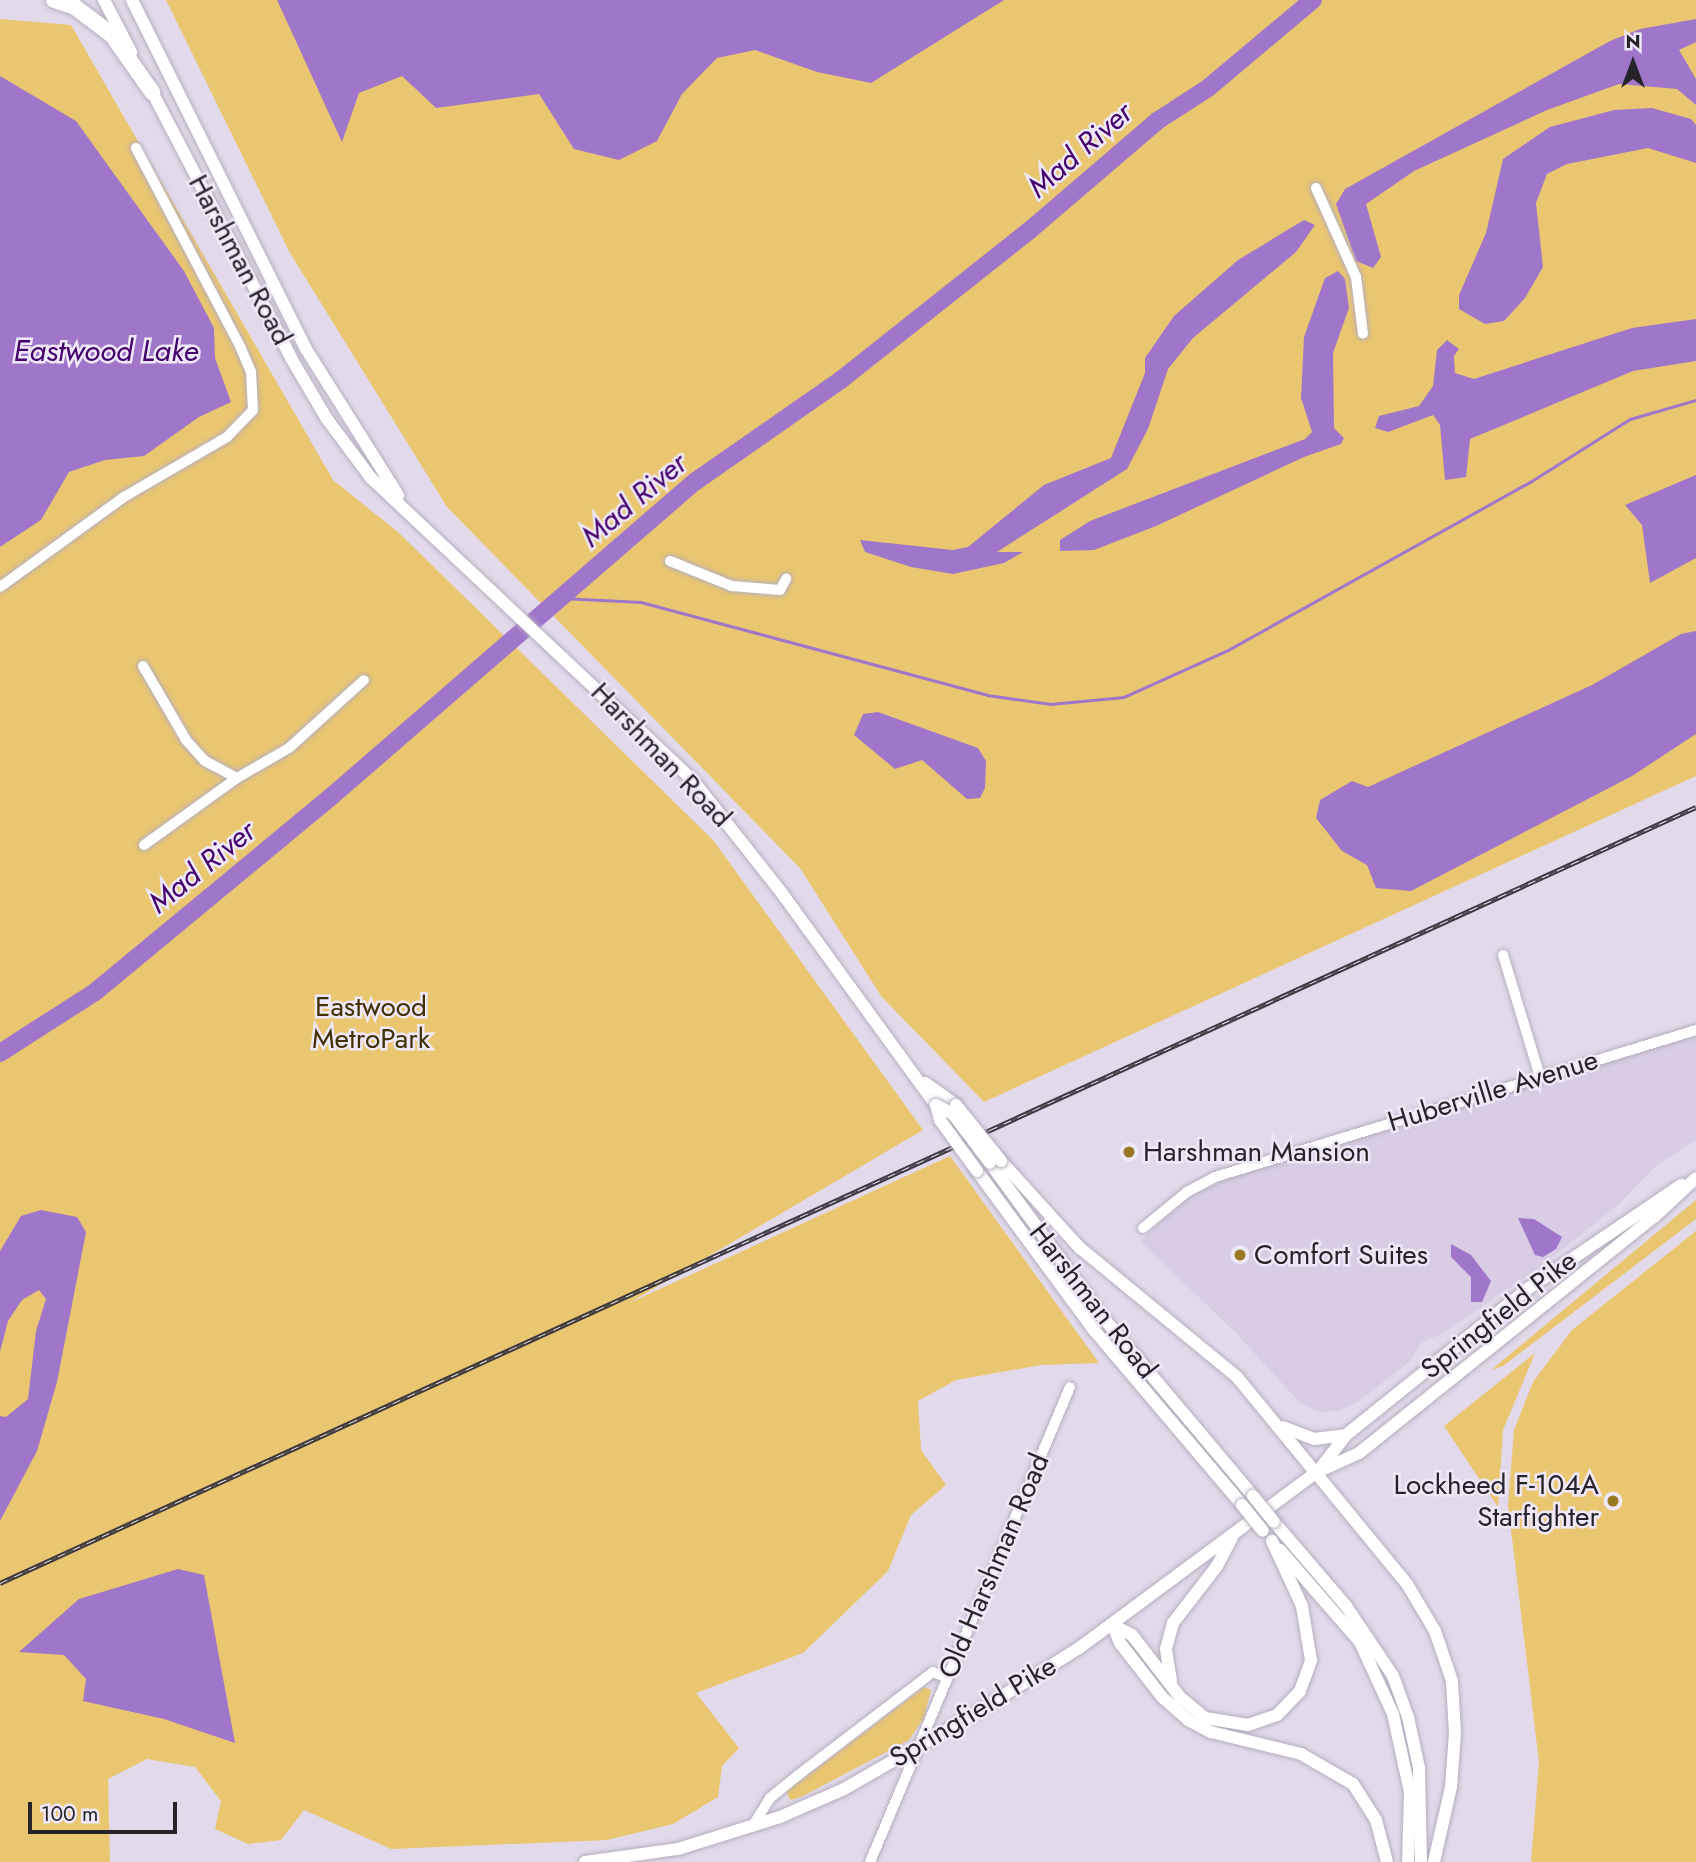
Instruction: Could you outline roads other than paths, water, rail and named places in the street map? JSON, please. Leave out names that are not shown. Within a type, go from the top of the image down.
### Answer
[{"type":"highway","points":[[54,0],[75,7],[112,35],[152,92]]},
{"type":"main road","name":"Harshman Road","points":[[104,0],[327,419],[371,478],[401,502],[484,584],[587,678],[707,797],[915,1076],[936,1105],[940,1120],[1093,1329],[1248,1500]]},
{"type":"main road","name":"Harshman Road","points":[[132,0],[306,349],[401,502]]},
{"type":"main road","points":[[915,1076],[956,1105],[995,1162],[1052,1222],[1200,1344],[1281,1425],[1407,1584],[1435,1631],[1452,1681],[1455,1733],[1451,1787],[1434,1862]]},
{"type":"main road","name":"Harshman Road","points":[[936,1105],[953,1114],[995,1162],[1105,1320],[1248,1500]]},
{"type":"main road","name":"Springfield Pike","points":[[1317,1472],[1346,1435],[1529,1289],[1645,1206],[1696,1177]]},
{"type":"main road","name":"Springfield Pike","points":[[585,1862],[678,1849],[752,1827],[844,1789],[1113,1625],[1317,1472],[1359,1453],[1654,1217],[1696,1177]]},
{"type":"main road","points":[[1281,1425],[1314,1439],[1346,1435]]},
{"type":"main road","points":[[1248,1500],[1274,1522],[1346,1605],[1393,1676],[1408,1717],[1419,1768],[1421,1862]]},
{"type":"main road","points":[[1113,1625],[1132,1634],[1180,1697],[1217,1723],[1248,1725],[1276,1715],[1300,1691],[1311,1660],[1308,1626],[1268,1536],[1248,1500]]},
{"type":"main road","points":[[1180,1697],[1166,1663],[1168,1635],[1179,1611],[1217,1566],[1233,1535]]},
{"type":"main road","points":[[1268,1536],[1360,1642],[1394,1714],[1410,1792],[1408,1862]]},
{"type":"main road","points":[[1113,1625],[1121,1643],[1162,1697],[1188,1720],[1212,1732],[1301,1754],[1353,1784],[1376,1820],[1387,1862]]},
{"type":"street","points":[[0,587],[124,497],[227,437],[253,410],[251,372],[241,348],[136,148]]},
{"type":"street","points":[[1316,188],[1356,277],[1363,334]]},
{"type":"street","points":[[670,561],[732,586],[780,590],[786,579]]},
{"type":"street","points":[[143,666],[186,740],[205,761],[237,778]]},
{"type":"street","points":[[144,845],[237,778],[289,748],[364,680]]},
{"type":"street","points":[[1503,955],[1540,1077]]},
{"type":"street","name":"Huberville Avenue","points":[[1143,1228],[1187,1192],[1215,1177],[1696,1030]]},
{"type":"street","name":"Old Harshman Road","points":[[870,1862],[1069,1387]]},
{"type":"street","points":[[752,1827],[770,1798],[933,1672],[947,1678]]},
{"type":"water","points":[[277,0],[1004,0],[871,83],[817,72],[755,50],[717,58],[682,94],[657,141],[619,160],[574,149],[539,94],[436,108],[402,76],[359,93],[342,142]]},
{"type":"water","points":[[1696,19],[1696,42],[1679,50],[1696,79],[1696,105],[1677,89],[1619,84],[1547,110],[1414,171],[1366,204],[1381,257],[1373,268],[1356,261],[1336,204],[1345,189],[1610,41],[1640,29]]},
{"type":"water","name":"Eastwood Lake","points":[[0,76],[76,121],[184,271],[214,328],[215,358],[231,402],[199,417],[144,456],[105,460],[69,472],[41,520],[0,547]]},
{"type":"water","points":[[1652,108],[1691,119],[1696,125],[1696,163],[1648,148],[1567,164],[1547,174],[1536,203],[1543,267],[1525,298],[1504,321],[1485,324],[1459,309],[1459,295],[1486,233],[1503,159],[1550,127],[1614,110]]},
{"type":"water","points":[[1304,220],[1315,225],[1296,252],[1193,338],[1168,369],[1148,429],[1127,469],[997,552],[1023,552],[1004,563],[953,574],[911,567],[865,552],[860,540],[953,550],[968,547],[1044,485],[1111,458],[1145,373],[1145,358],[1174,316],[1238,260]]},
{"type":"water","points":[[1338,271],[1345,279],[1349,308],[1333,353],[1334,428],[1344,438],[1341,444],[1304,457],[1156,526],[1094,550],[1060,551],[1060,540],[1090,521],[1305,439],[1312,432],[1301,398],[1304,337],[1325,278]]},
{"type":"water","points":[[1696,319],[1696,361],[1633,371],[1470,439],[1466,477],[1445,480],[1440,425],[1433,415],[1388,432],[1375,428],[1379,416],[1419,406],[1433,386],[1437,350],[1447,340],[1459,349],[1454,356],[1455,373],[1474,379],[1632,328]]},
{"type":"water","points":[[1696,475],[1696,558],[1650,583],[1642,525],[1625,505]]},
{"type":"water","points":[[1696,631],[1696,734],[1632,776],[1411,891],[1376,888],[1367,865],[1342,851],[1316,818],[1320,800],[1352,781],[1368,787],[1592,685],[1681,634]]},
{"type":"water","points":[[878,712],[978,748],[986,761],[985,788],[980,798],[967,799],[922,760],[895,769],[854,735],[863,714]]},
{"type":"water","points":[[41,1210],[77,1217],[86,1232],[57,1382],[37,1451],[0,1521],[0,1416],[6,1417],[28,1399],[36,1331],[46,1299],[39,1290],[22,1300],[8,1321],[0,1352],[0,1251],[21,1216]]},
{"type":"water","points":[[1518,1218],[1534,1219],[1562,1237],[1556,1249],[1543,1257],[1535,1255]]},
{"type":"water","points":[[1451,1244],[1471,1255],[1491,1281],[1482,1302],[1471,1302],[1471,1277],[1451,1257]]},
{"type":"water","points":[[178,1569],[204,1575],[235,1743],[164,1719],[83,1701],[86,1679],[64,1655],[19,1652],[79,1599]]},
{"type":"waterway","name":"Mad River","points":[[0,1053],[95,992],[333,795],[696,481],[842,379],[1030,230],[1157,121],[1208,88],[1313,0]]},
{"type":"waterway","points":[[561,598],[641,602],[987,695],[1050,704],[1124,697],[1228,650],[1530,482],[1630,419],[1696,400]]},
{"type":"railway","points":[[0,1583],[1696,807]]},
{"type":"place","name":"Harshman Mansion","points":[[1129,1152]]},
{"type":"place","name":"Comfort Suites","points":[[1240,1255]]},
{"type":"place","name":"Lockheed F-104A Starfighter","points":[[1613,1501]]},
{"type":"park label","name":"Eastwood MetroPark","points":[[371,1023]]}]
